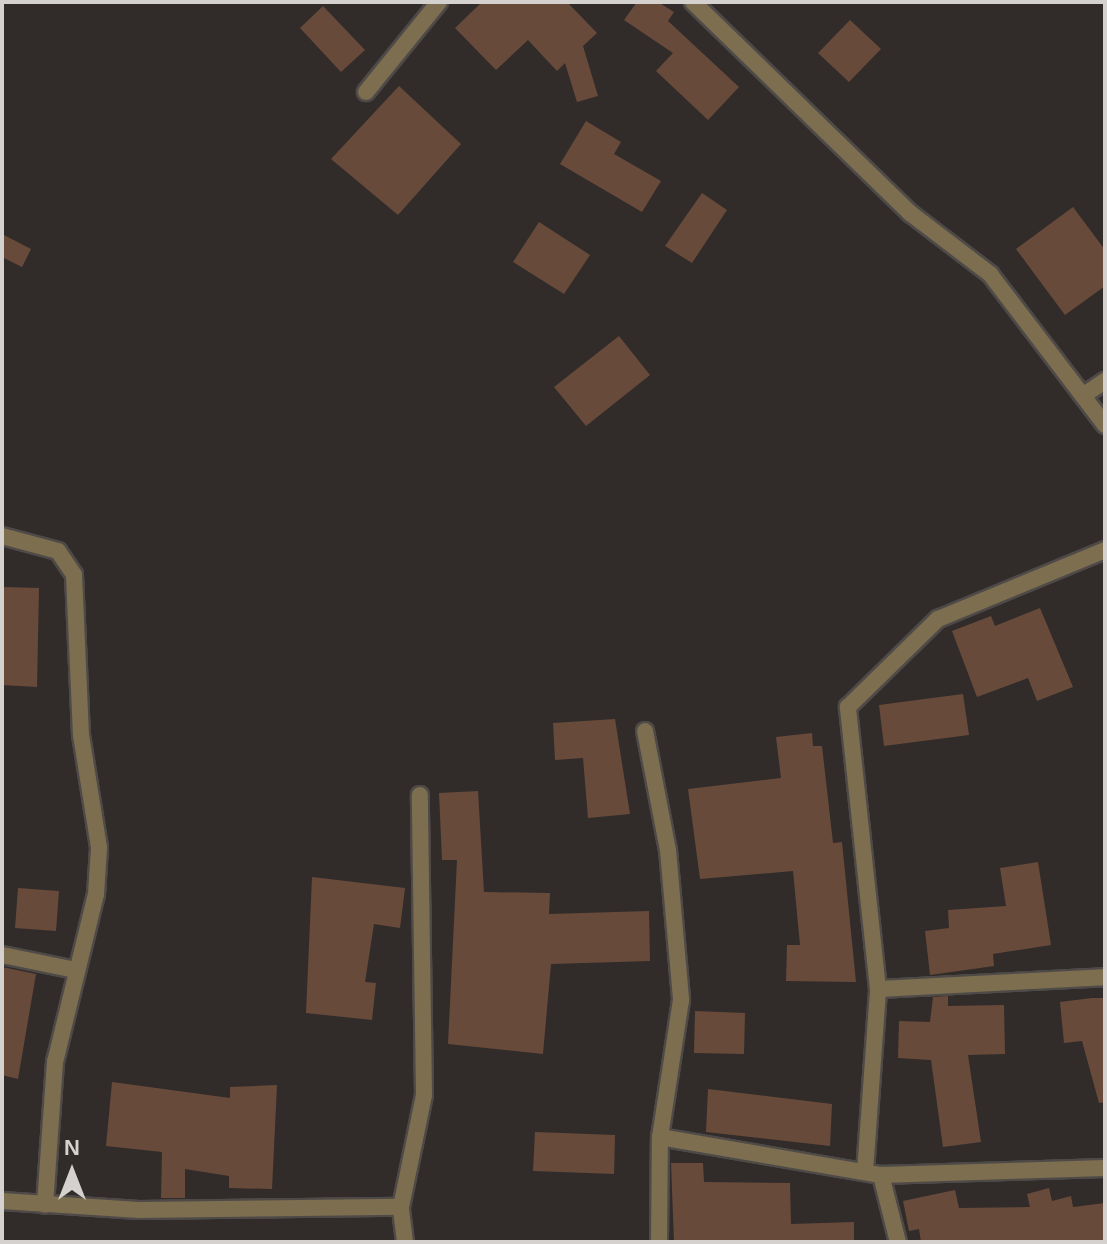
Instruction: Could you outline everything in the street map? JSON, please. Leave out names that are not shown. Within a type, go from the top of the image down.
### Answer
[{"type":"street","points":[[366,92],[439,2]]},
{"type":"street","points":[[693,2],[910,213],[990,274],[1087,393],[1105,425]]},
{"type":"street","points":[[1087,393],[1105,381]]},
{"type":"street","points":[[2,536],[58,551],[74,575],[81,735],[99,848],[96,894],[75,970],[48,1114],[45,1205]]},
{"type":"street","points":[[898,1242],[873,1174],[878,989],[848,707],[938,619],[1105,550]]},
{"type":"street","points":[[645,731],[668,850],[681,1000],[660,1137],[659,1242]]},
{"type":"street","points":[[405,1242],[401,1207],[424,1095],[420,795]]},
{"type":"street","points":[[2,955],[75,970]]},
{"type":"street","points":[[878,989],[1105,977]]},
{"type":"street","points":[[660,1137],[873,1174],[1105,1168]]},
{"type":"street","points":[[2,1201],[45,1205],[401,1207]]},
{"type":"building","points":[[482,2],[567,2],[597,33],[583,46],[598,96],[577,102],[565,63],[557,71],[528,40],[496,70],[455,28]]},
{"type":"building","points":[[637,2],[658,2],[674,12],[668,21],[739,87],[708,120],[656,71],[673,53],[624,20]]},
{"type":"building","points":[[323,6],[365,50],[341,72],[300,28]]},
{"type":"building","points":[[850,20],[881,49],[849,82],[818,53]]},
{"type":"building","points":[[399,86],[461,144],[398,215],[331,159]]},
{"type":"building","points":[[586,121],[621,142],[614,154],[661,181],[642,212],[560,164]]},
{"type":"building","points":[[702,193],[727,210],[692,263],[665,246]]},
{"type":"building","points":[[1073,207],[1105,250],[1105,286],[1065,315],[1016,249]]},
{"type":"building","points":[[539,222],[590,255],[564,294],[513,262]]},
{"type":"building","points":[[2,234],[31,249],[22,267],[2,257]]},
{"type":"building","points":[[619,336],[650,375],[586,426],[554,387]]},
{"type":"building","points":[[2,587],[39,588],[37,687],[2,685]]},
{"type":"building","points":[[1040,608],[1073,687],[1037,701],[1028,678],[977,697],[952,631],[991,616],[995,626]]},
{"type":"building","points":[[963,694],[969,735],[884,746],[879,705]]},
{"type":"building","points":[[615,719],[630,814],[588,818],[583,758],[555,760],[553,723]]},
{"type":"building","points":[[812,733],[813,746],[822,746],[833,843],[842,842],[856,982],[786,981],[787,945],[800,945],[793,871],[700,879],[688,789],[781,778],[776,737]]},
{"type":"building","points":[[478,791],[484,892],[550,893],[549,914],[649,911],[650,961],[551,964],[543,1054],[448,1044],[457,860],[442,860],[439,793]]},
{"type":"building","points":[[1038,862],[1051,945],[993,954],[994,966],[930,975],[925,931],[949,928],[948,910],[1006,906],[1000,868]]},
{"type":"building","points":[[312,877],[405,888],[400,928],[374,924],[365,982],[376,983],[372,1020],[306,1013]]},
{"type":"building","points":[[18,888],[59,891],[56,931],[15,928]]},
{"type":"building","points":[[2,967],[36,974],[18,1079],[2,1075]]},
{"type":"building","points":[[948,996],[948,1006],[1004,1005],[1005,1054],[968,1055],[981,1142],[943,1147],[931,1060],[898,1058],[899,1021],[930,1022],[933,997]]},
{"type":"building","points":[[1105,998],[1105,1102],[1099,1103],[1082,1041],[1064,1043],[1060,1002]]},
{"type":"building","points":[[695,1011],[745,1013],[744,1054],[694,1053]]},
{"type":"building","points":[[112,1082],[230,1098],[230,1087],[277,1085],[272,1189],[229,1188],[229,1176],[185,1169],[185,1198],[161,1198],[162,1152],[106,1146]]},
{"type":"building","points":[[708,1089],[832,1104],[830,1146],[706,1132]]},
{"type":"building","points":[[535,1132],[615,1135],[614,1174],[533,1171]]},
{"type":"building","points":[[671,1163],[703,1163],[704,1182],[790,1183],[791,1224],[854,1222],[854,1242],[674,1242]]},
{"type":"building","points":[[1049,1188],[1052,1201],[1071,1196],[1073,1207],[1105,1203],[1105,1242],[921,1242],[919,1229],[909,1231],[903,1201],[955,1190],[959,1208],[1030,1207],[1027,1194]]}]
